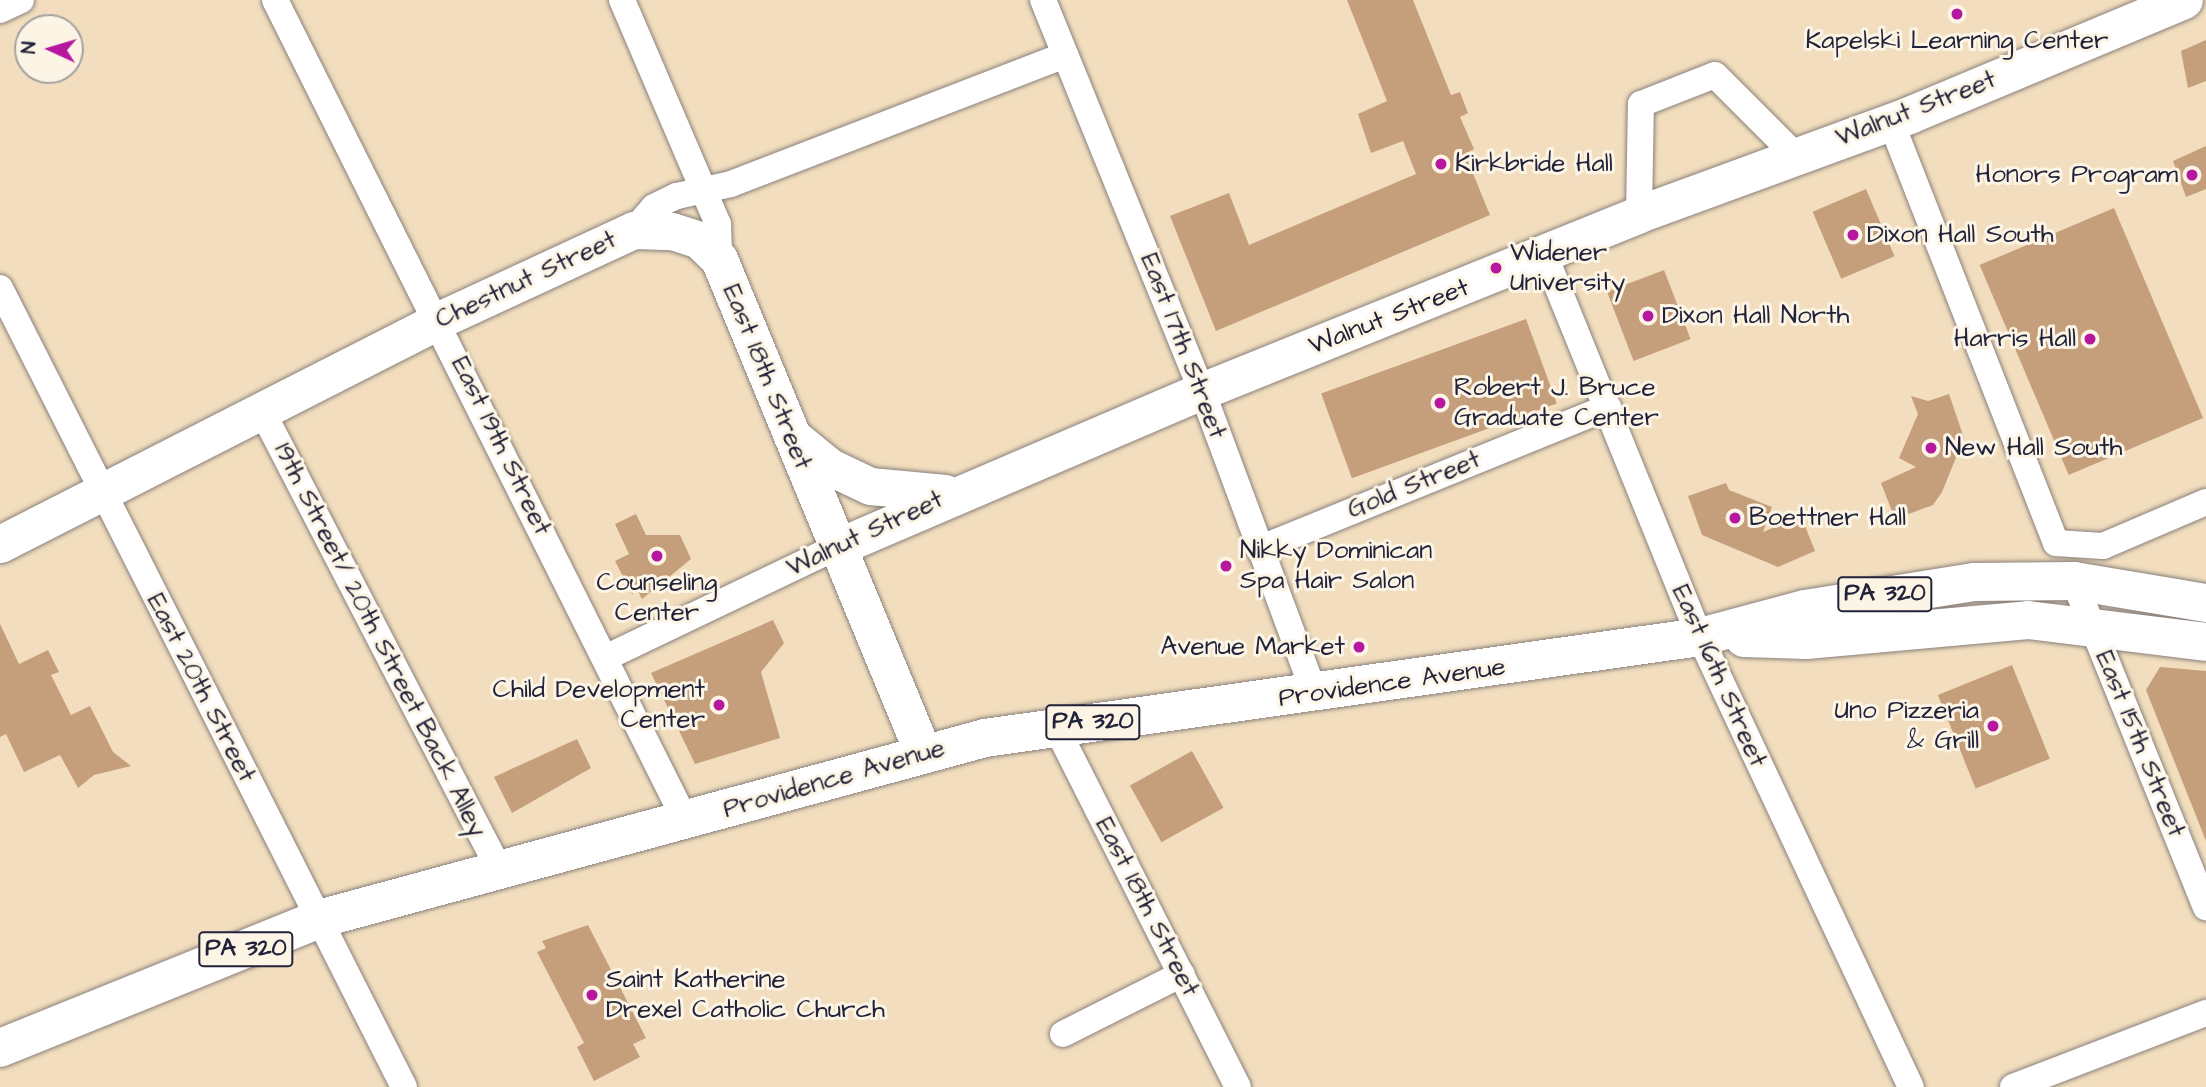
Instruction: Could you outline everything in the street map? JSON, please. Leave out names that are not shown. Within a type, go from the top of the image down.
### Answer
[{"type":"main road","name":"Providence Avenue","points":[[0,1048],[319,919],[923,753],[1056,727],[1315,695],[1700,637],[1805,609],[1935,586],[2074,581],[2206,603]]},
{"type":"main road","name":"Providence Avenue","points":[[1700,637],[1806,640],[2028,620],[2092,625],[2206,642]]},
{"type":"street","points":[[0,10],[21,0]]},
{"type":"street","name":"East 19th Street","points":[[275,0],[439,320],[684,820]]},
{"type":"street","name":"East 18th Street","points":[[622,0],[689,166],[704,187],[718,224],[719,260],[835,548],[923,753]]},
{"type":"street","name":"East 17th Street","points":[[1043,0],[1202,391],[1315,695]]},
{"type":"street","name":"Walnut Street","points":[[605,658],[953,493],[1202,391],[1545,256],[1639,214],[1794,154],[1891,122],[2184,0]]},
{"type":"street","name":"Chestnut Street","points":[[0,544],[439,320],[634,230],[654,207],[704,187],[731,184],[1065,55]]},
{"type":"street","points":[[1639,214],[1642,104],[1714,75],[1794,154]]},
{"type":"street","points":[[1891,122],[2056,543],[2103,547],[2206,502]]},
{"type":"street","points":[[634,230],[685,234],[719,260]]},
{"type":"street","name":"East 16th Street","points":[[1545,256],[1700,637],[1911,1087]]},
{"type":"street","name":"East 20th Street","points":[[0,288],[101,493],[404,1087]]},
{"type":"street","name":"Gold Street","points":[[1259,549],[1608,407]]},
{"type":"street","name":"19th Street/ 20th Street Back Alley","points":[[262,411],[499,869]]},
{"type":"street","points":[[790,434],[830,467],[870,486],[953,493]]},
{"type":"street","name":"East 15th Street","points":[[2074,581],[2206,907]]},
{"type":"street","name":"East 18th Street","points":[[1056,727],[1238,1087]]},
{"type":"street","points":[[1063,1034],[1182,974]]},
{"type":"street","points":[[2013,1087],[2206,1013]]},
{"type":"building","name":"Kirkbride Hall","points":[[1347,0],[1413,0],[1451,95],[1460,92],[1468,113],[1460,117],[1474,149],[1465,154],[1490,215],[1216,331],[1170,216],[1229,193],[1249,245],[1416,174],[1403,141],[1371,153],[1358,114],[1387,101]]},
{"type":"building","points":[[2206,40],[2206,81],[2188,88],[2181,51]]},
{"type":"building","name":"Honors Program","points":[[2206,146],[2206,189],[2186,197],[2173,161]]},
{"type":"building","name":"Dixon Hall South","points":[[1866,189],[1895,256],[1841,279],[1813,212]]},
{"type":"building","name":"Harris Hall","points":[[2114,208],[2203,418],[2069,475],[1980,265]]},
{"type":"building","name":"Dixon Hall North","points":[[1664,270],[1691,339],[1634,361],[1607,292]]},
{"type":"building","name":"Robert J. Bruce Graduate Center","points":[[1526,319],[1557,404],[1352,478],[1321,394]]},
{"type":"building","name":"New Hall South","points":[[1949,394],[1964,438],[1942,492],[1933,505],[1895,519],[1881,483],[1916,467],[1899,458],[1918,414],[1911,396],[1928,401]]},
{"type":"building","name":"Boettner Hall","points":[[1726,483],[1729,490],[1772,507],[1763,532],[1801,516],[1815,551],[1778,567],[1702,535],[1688,496]]},
{"type":"building","name":"Counseling Center","points":[[636,514],[646,535],[680,535],[691,559],[642,599],[638,591],[632,594],[615,561],[629,554],[615,524]]},
{"type":"building","name":"Child Development Center","points":[[773,620],[784,643],[761,672],[780,738],[695,764],[651,673]]},
{"type":"building","points":[[0,624],[19,664],[48,650],[59,672],[51,675],[71,715],[90,706],[113,752],[131,766],[94,775],[78,788],[60,755],[24,772],[6,734],[0,737]]},
{"type":"building","name":"Uno Pizzeria & Grill","points":[[2012,665],[2050,759],[1976,789],[1938,695]]},
{"type":"building","points":[[2160,667],[2206,671],[2206,841],[2146,690]]},
{"type":"building","points":[[577,739],[591,768],[512,813],[494,777]]},
{"type":"building","points":[[1192,751],[1224,808],[1161,842],[1130,785]]},
{"type":"building","name":"Saint Katherine Drexel Catholic Church","points":[[588,925],[646,1038],[633,1044],[640,1057],[594,1081],[577,1047],[584,1043],[537,952],[546,948],[542,941]]},
{"type":"place","name":"Kapelski Learning Center","points":[[1957,14]]},
{"type":"place","name":"Kirkbride Hall","points":[[1441,164]]},
{"type":"place","name":"Honors Program","points":[[2192,175]]},
{"type":"place","name":"Dixon Hall South","points":[[1853,235]]},
{"type":"place","name":"Widener University","points":[[1496,268]]},
{"type":"place","name":"Dixon Hall North","points":[[1648,316]]},
{"type":"place","name":"Harris Hall","points":[[2090,339]]},
{"type":"place","name":"Robert J. Bruce Graduate Center","points":[[1440,403]]},
{"type":"place","name":"New Hall South","points":[[1931,448]]},
{"type":"place","name":"Boettner Hall","points":[[1735,518]]},
{"type":"place","name":"Counseling Center","points":[[657,556]]},
{"type":"place","name":"Nikky Dominican Spa Hair Salon","points":[[1226,566]]},
{"type":"place","name":"Avenue Market","points":[[1359,647]]},
{"type":"place","name":"Child Development Center","points":[[719,705]]},
{"type":"place","name":"Uno Pizzeria & Grill","points":[[1993,726]]},
{"type":"place","name":"Saint Katherine Drexel Catholic Church","points":[[592,995]]}]
